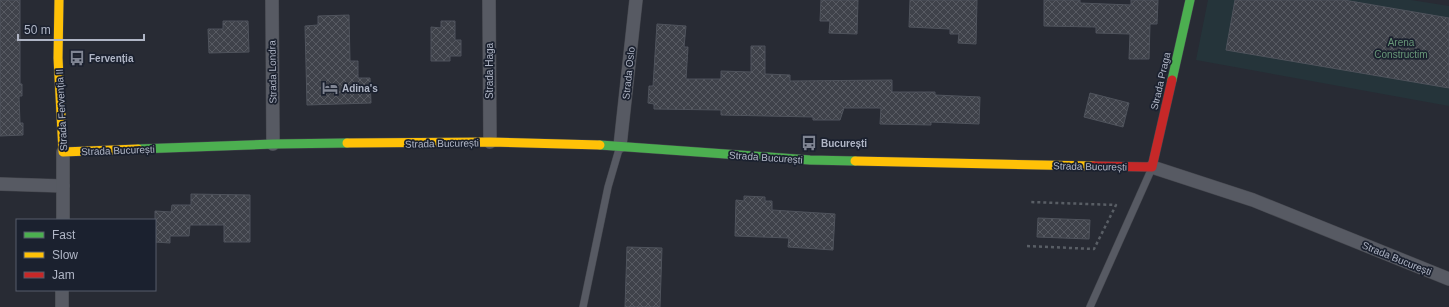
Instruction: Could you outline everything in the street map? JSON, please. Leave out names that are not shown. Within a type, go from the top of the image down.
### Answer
[{"type":"street","name":"Strada Fervenția II","points":[[58,0],[58,58],[63,152],[63,219]]},
{"type":"street","name":"Strada Londra","points":[[272,0],[273,144]]},
{"type":"street","name":"Strada Haga","points":[[489,0],[490,142]]},
{"type":"street","name":"Strada Oslo","points":[[620,146],[636,0]]},
{"type":"street","name":"Strada Praga","points":[[1152,167],[1190,0]]},
{"type":"street","name":"Strada București","points":[[63,152],[273,144],[490,142],[620,146],[810,160],[1152,167],[1253,200],[1449,279]]},
{"type":"street","points":[[0,184],[63,186]]},
{"type":"street","points":[[62,291],[62,307]]},
{"type":"lane","points":[[583,307],[608,187],[620,146]]},
{"type":"lane","points":[[1090,307],[1152,167]]},
{"type":"path","points":[[1027,246],[1094,249],[1116,205],[1030,202]]},
{"type":"green space","name":"Arena Constructim","points":[[1208,0],[1411,0],[1449,6],[1449,106],[1196,60]]},
{"type":"building","points":[[0,0],[20,0],[20,84],[22,84],[22,96],[19,96],[20,123],[23,123],[23,135],[0,136]]},
{"type":"building","points":[[821,0],[858,0],[857,34],[829,33],[830,21],[820,21]]},
{"type":"building","points":[[910,0],[977,0],[976,44],[958,43],[959,34],[950,34],[950,29],[909,27]]},
{"type":"building","points":[[1044,0],[1080,0],[1080,3],[1131,5],[1131,0],[1158,0],[1157,24],[1150,24],[1149,59],[1129,59],[1130,34],[1096,33],[1096,27],[1044,26]]},
{"type":"building","name":"Arena Constructim","points":[[1235,0],[1344,0],[1449,18],[1449,88],[1226,50]]},
{"type":"building","points":[[349,15],[350,61],[358,61],[358,78],[370,78],[371,103],[307,105],[305,26],[318,25],[318,16]]},
{"type":"building","points":[[223,21],[248,21],[249,52],[209,53],[208,29],[223,29]]},
{"type":"building","points":[[441,21],[455,21],[455,40],[461,40],[461,56],[450,56],[450,61],[431,61],[431,27],[441,28]]},
{"type":"building","points":[[657,24],[686,26],[684,47],[688,47],[686,79],[721,79],[721,71],[751,72],[751,46],[765,46],[765,74],[790,75],[790,81],[892,80],[892,92],[935,92],[935,95],[980,97],[979,124],[931,122],[931,125],[880,124],[881,108],[844,108],[840,120],[813,120],[813,117],[721,115],[721,110],[654,109],[654,104],[648,103],[649,86],[653,86]]},
{"type":"building","points":[[1090,93],[1129,103],[1123,127],[1084,117]]},
{"type":"building","points":[[191,194],[250,195],[250,242],[224,242],[224,225],[190,225],[189,236],[170,236],[170,243],[156,242],[155,211],[171,212],[172,205],[191,205]]},
{"type":"building","points":[[744,196],[765,197],[765,201],[772,201],[772,210],[835,214],[833,250],[788,247],[789,238],[735,236],[736,200],[744,201]]},
{"type":"building","points":[[1038,218],[1090,220],[1089,239],[1037,237]]},
{"type":"building","points":[[627,247],[662,248],[660,307],[625,307]]},
{"type":"traffic: fast","points":[[1172,80],[1190,0]]},
{"type":"traffic: fast","points":[[138,149],[347,143]]},
{"type":"traffic: fast","points":[[600,145],[810,160],[855,161]]},
{"type":"traffic: slow","points":[[59,0],[58,58],[63,152],[138,149]]},
{"type":"traffic: slow","points":[[347,143],[490,142],[600,145]]},
{"type":"traffic: slow","points":[[855,161],[1093,166]]},
{"type":"traffic: jam","points":[[1093,166],[1152,167],[1172,80]]},
{"type":"place","name":"Fervenția","points":[[77,58]]},
{"type":"place","name":"Adina's","points":[[330,88]]},
{"type":"place","name":"București","points":[[809,143]]}]
